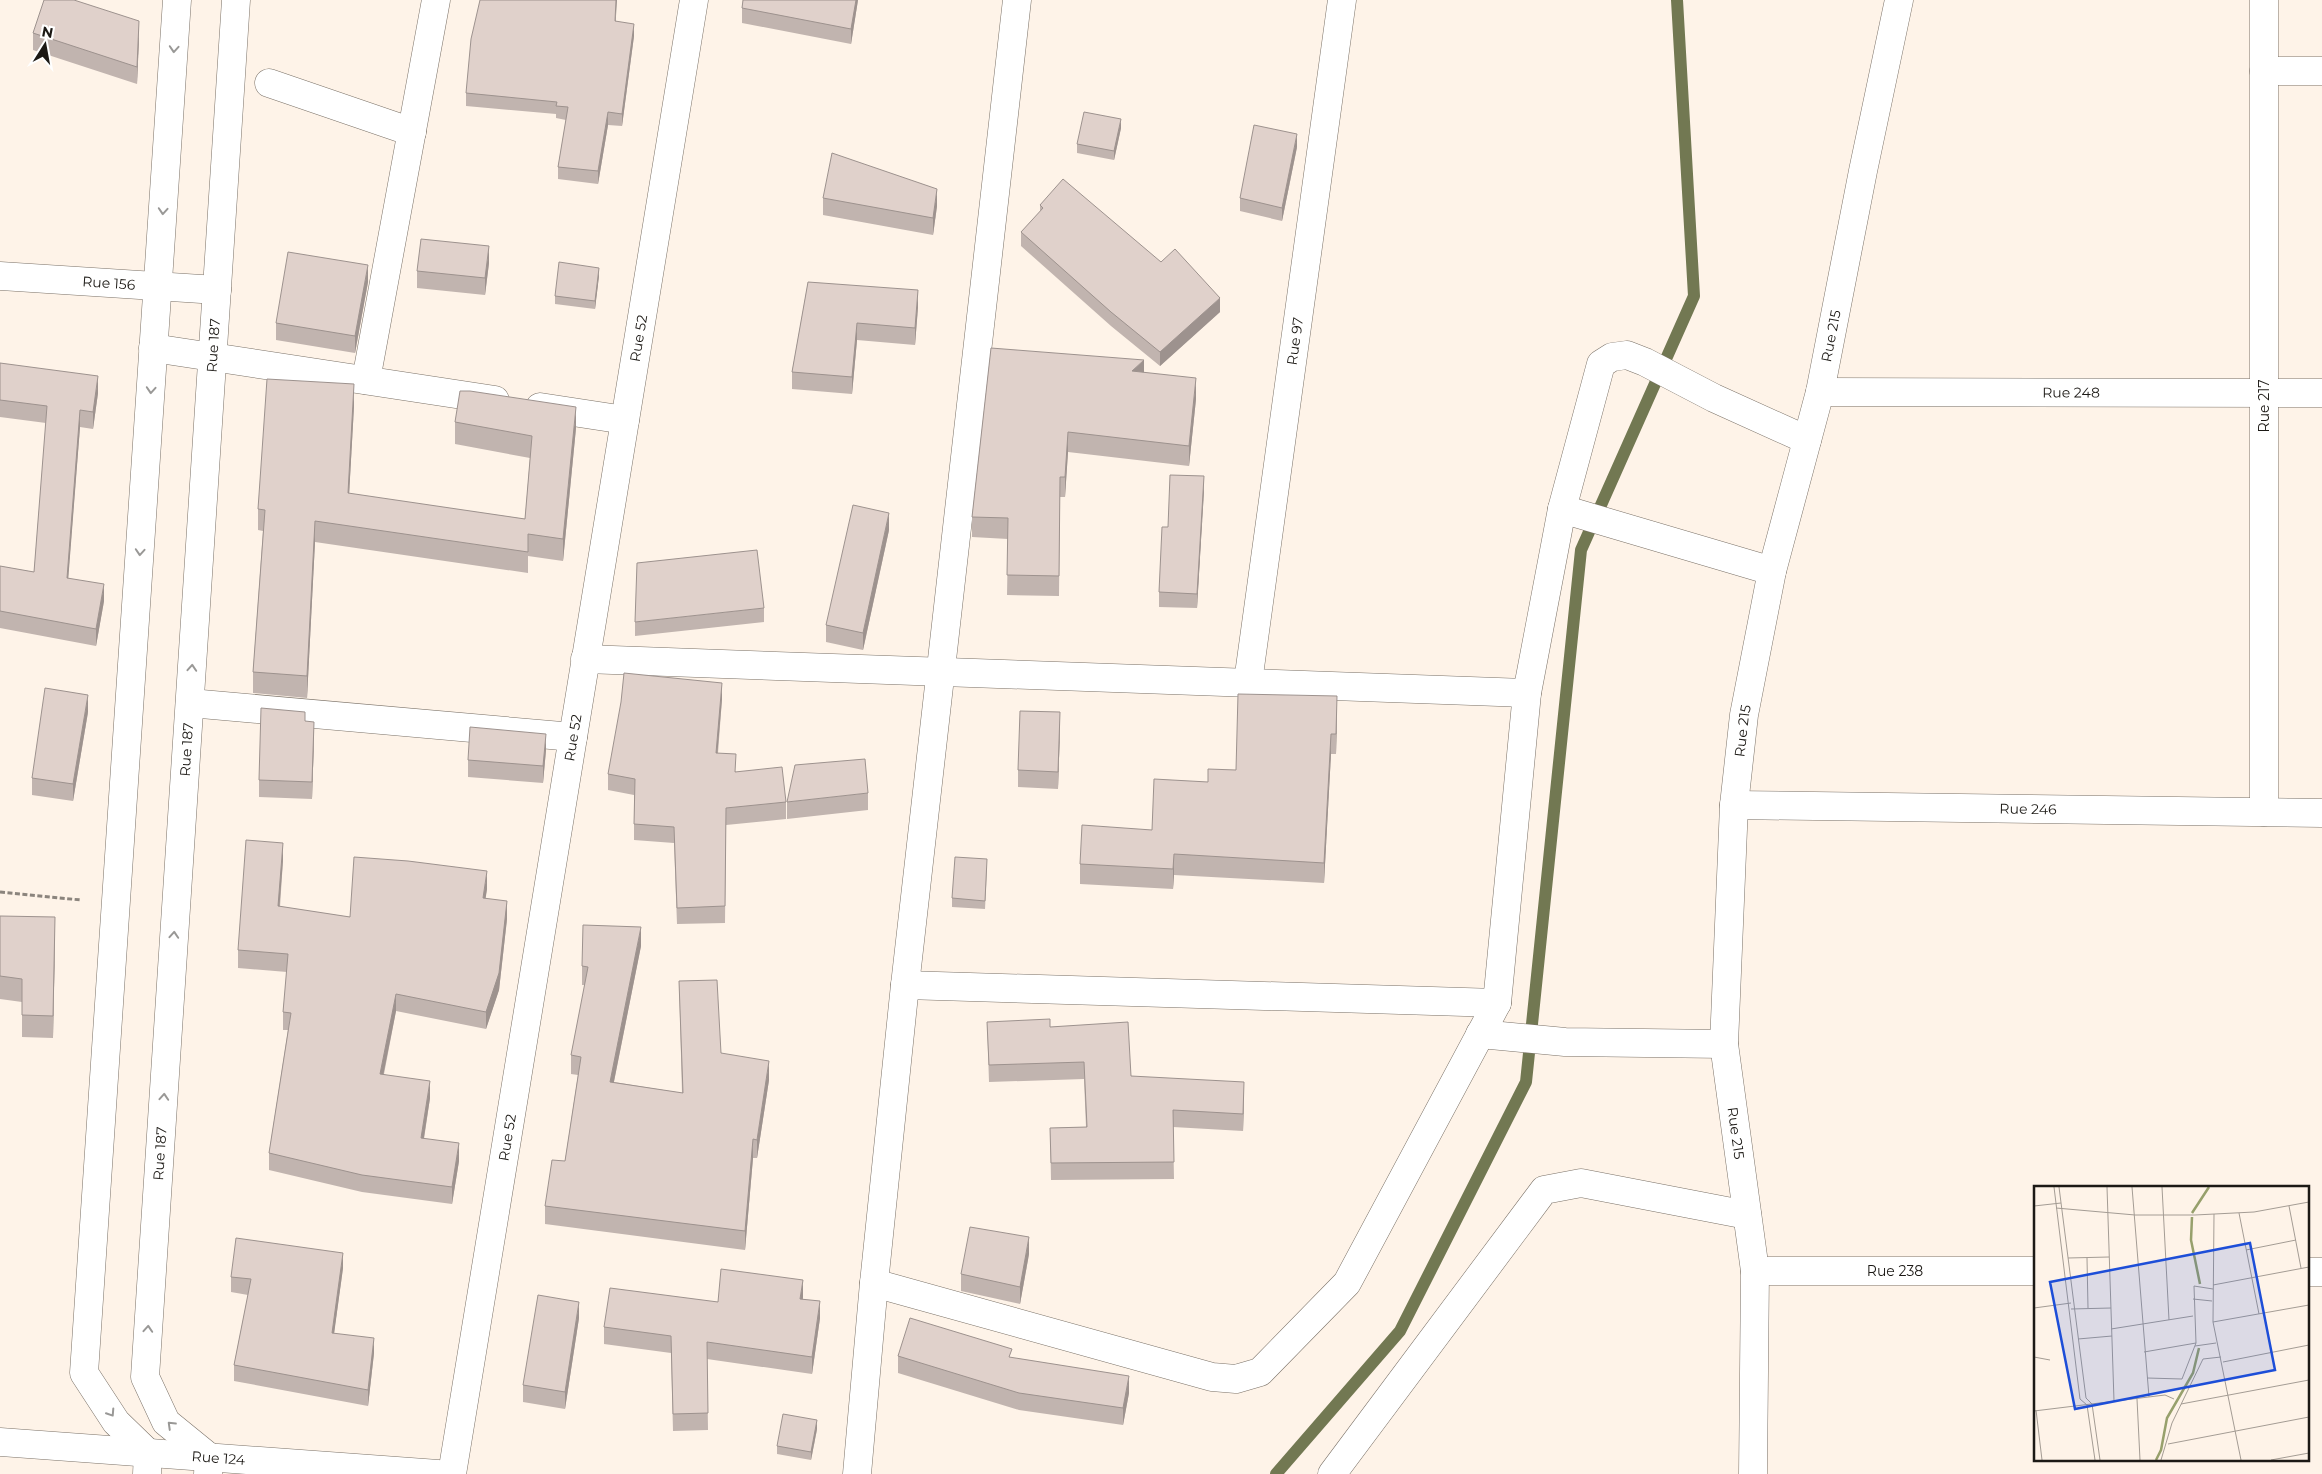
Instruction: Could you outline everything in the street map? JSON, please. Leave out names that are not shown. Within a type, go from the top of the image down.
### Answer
[{"type":"street","points":[[148,1464],[116,1422],[84,1373],[177,0]]},
{"type":"street","name":"Rue 187","points":[[208,1466],[166,1422],[145,1377],[236,0]]},
{"type":"street","points":[[366,380],[436,0]]},
{"type":"street","name":"Rue 52","points":[[452,1474],[694,0]]},
{"type":"street","points":[[857,1474],[874,1283],[905,985],[1017,0]]},
{"type":"street","name":"Rue 97","points":[[1248,682],[1342,0]]},
{"type":"street","name":"Rue 215","points":[[1753,1474],[1755,1270],[1724,1044],[1734,805],[1744,715],[1772,571],[1820,392],[1863,171],[1899,0]]},
{"type":"street","name":"Rue 217","points":[[2264,0],[2264,812]]},
{"type":"street","points":[[2264,71],[2322,71]]},
{"type":"street","points":[[269,83],[412,132]]},
{"type":"street","name":"Rue 156","points":[[0,276],[217,290]]},
{"type":"street","points":[[153,348],[625,420]]},
{"type":"street","points":[[874,1283],[1212,1377],[1236,1379],[1260,1372],[1347,1283],[1497,1003],[1527,693],[1571,511],[1601,364],[1612,357],[1627,355],[1646,362],[1714,398],[1807,440]]},
{"type":"street","name":"Rue 248","points":[[1820,392],[2322,393]]},
{"type":"street","points":[[1571,511],[1772,571]]},
{"type":"street","points":[[586,659],[1527,693]]},
{"type":"street","points":[[190,703],[573,737]]},
{"type":"street","name":"Rue 246","points":[[1734,805],[2322,813]]},
{"type":"street","points":[[905,985],[1497,1003]]},
{"type":"street","points":[[1480,1034],[1522,1040],[1565,1042],[1724,1044]]},
{"type":"street","points":[[1332,1474],[1544,1190],[1581,1183],[1747,1215]]},
{"type":"street","name":"Rue 238","points":[[1755,1270],[2034,1271]]},
{"type":"street","name":"Rue 124","points":[[0,1442],[148,1464],[438,1474]]},
{"type":"building","points":[[44,0],[74,0],[139,21],[137,67],[33,33]]},
{"type":"building","points":[[480,0],[616,0],[615,21],[634,24],[622,114],[608,112],[598,171],[558,167],[568,107],[556,106],[557,102],[466,93],[471,39]]},
{"type":"building","points":[[743,0],[856,0],[851,29],[742,8]]},
{"type":"building","points":[[1084,112],[1121,119],[1114,151],[1077,144]]},
{"type":"building","points":[[1254,125],[1297,134],[1282,208],[1240,198]]},
{"type":"building","points":[[832,153],[937,189],[933,218],[823,198]]},
{"type":"building","points":[[1063,179],[1161,262],[1175,249],[1220,298],[1160,352],[1111,312],[1021,232],[1043,208],[1040,205]]},
{"type":"building","points":[[421,239],[489,246],[485,278],[417,271]]},
{"type":"building","points":[[288,252],[368,265],[355,336],[276,323]]},
{"type":"building","points":[[559,262],[599,268],[595,301],[555,296]]},
{"type":"building","points":[[808,282],[918,290],[915,328],[857,323],[852,377],[792,372]]},
{"type":"building","points":[[991,348],[1144,360],[1132,371],[1196,378],[1189,446],[1068,432],[1065,477],[1060,477],[1059,576],[1007,575],[1008,518],[972,517]]},
{"type":"building","points":[[0,363],[98,376],[93,412],[80,410],[67,578],[104,584],[96,629],[0,611],[0,566],[34,572],[47,406],[0,400]]},
{"type":"building","points":[[267,379],[354,384],[348,493],[525,519],[532,436],[455,422],[460,391],[576,407],[563,539],[528,534],[528,552],[315,521],[307,676],[253,672],[265,510],[258,509]]},
{"type":"building","points":[[1170,475],[1204,476],[1197,594],[1159,592],[1162,527],[1168,527]]},
{"type":"building","points":[[853,505],[889,513],[863,633],[826,625]]},
{"type":"building","points":[[757,550],[764,608],[635,622],[637,563]]},
{"type":"building","points":[[624,673],[722,683],[716,753],[736,754],[735,772],[782,767],[786,802],[726,808],[725,906],[677,908],[674,827],[634,824],[635,779],[608,774],[621,702]]},
{"type":"building","points":[[45,688],[88,695],[73,784],[32,778]]},
{"type":"building","points":[[1238,694],[1337,696],[1336,734],[1331,734],[1324,863],[1174,854],[1173,869],[1080,864],[1082,825],[1152,830],[1154,779],[1208,782],[1208,769],[1236,770]]},
{"type":"building","points":[[261,708],[305,712],[305,721],[314,722],[312,782],[259,780]]},
{"type":"building","points":[[1020,711],[1060,712],[1058,772],[1018,770]]},
{"type":"building","points":[[470,727],[546,734],[543,766],[468,760]]},
{"type":"building","points":[[865,759],[868,793],[787,802],[795,765]]},
{"type":"building","points":[[246,840],[283,843],[278,906],[350,917],[354,857],[408,861],[487,871],[483,898],[507,901],[499,973],[486,1012],[396,994],[380,1074],[430,1081],[421,1138],[459,1143],[452,1187],[362,1175],[269,1153],[291,1013],[283,1012],[288,954],[238,950]]},
{"type":"building","points":[[955,857],[987,859],[985,901],[952,898]]},
{"type":"building","points":[[0,916],[55,917],[53,1016],[22,1015],[22,979],[0,976]]},
{"type":"building","points":[[583,925],[641,927],[610,1082],[683,1093],[679,981],[717,980],[721,1053],[769,1061],[757,1140],[753,1139],[745,1231],[545,1206],[552,1160],[565,1161],[581,1057],[571,1055],[588,967],[582,966]]},
{"type":"building","points":[[1050,1019],[1050,1027],[1128,1022],[1131,1076],[1244,1082],[1243,1114],[1173,1110],[1174,1162],[1051,1163],[1050,1128],[1087,1127],[1084,1062],[989,1065],[987,1022]]},
{"type":"building","points":[[970,1227],[1029,1237],[1020,1287],[961,1274]]},
{"type":"building","points":[[236,1238],[343,1253],[332,1333],[374,1338],[368,1390],[234,1365],[251,1279],[231,1277]]},
{"type":"building","points":[[721,1269],[803,1280],[800,1299],[820,1301],[812,1357],[707,1342],[708,1413],[673,1414],[671,1336],[604,1327],[610,1288],[718,1302]]},
{"type":"building","points":[[538,1295],[579,1302],[565,1392],[523,1385]]},
{"type":"building","points":[[910,1318],[1012,1349],[1009,1357],[1129,1376],[1123,1408],[1019,1393],[898,1356]]},
{"type":"building","points":[[783,1414],[817,1420],[811,1452],[777,1446]]},
{"type":"waterway","points":[[1276,1474],[1400,1331],[1526,1082],[1581,550],[1694,296],[1677,0]]}]
